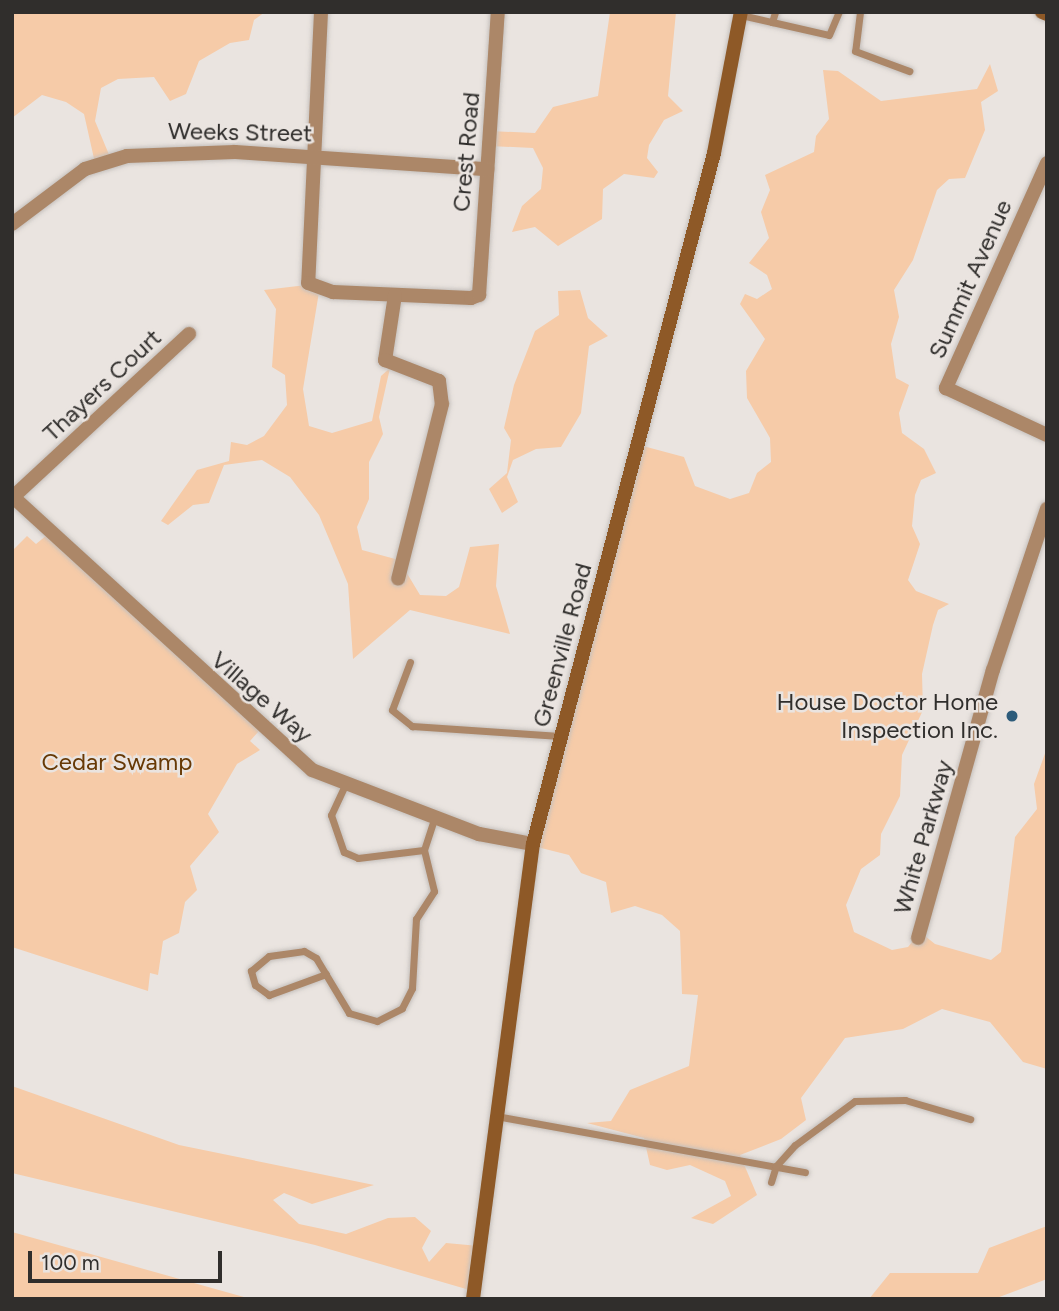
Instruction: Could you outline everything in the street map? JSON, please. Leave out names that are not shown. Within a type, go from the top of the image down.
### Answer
[{"type":"main road","name":"Greenville Road","points":[[473,1299],[495,1115],[533,844],[715,153],[740,13]]},
{"type":"street","points":[[321,12],[308,283],[333,292],[395,295],[385,360],[439,381],[442,404],[398,579]]},
{"type":"street","name":"Crest Road","points":[[395,295],[479,295],[498,12]]},
{"type":"street","name":"Weeks Street","points":[[12,224],[85,169],[127,156],[314,155],[487,169]]},
{"type":"street","name":"Summit Avenue","points":[[1047,163],[946,388],[1047,435]]},
{"type":"street","name":"Thayers Court","points":[[13,497],[189,334]]},
{"type":"street","name":"Village Way","points":[[13,497],[286,751],[345,785],[434,819],[533,844]]},
{"type":"street","name":"White Parkway","points":[[918,938],[993,670],[1047,509]]},
{"type":"lane","points":[[772,22],[775,12]]},
{"type":"lane","points":[[740,13],[830,35],[839,12]]},
{"type":"lane","points":[[860,12],[855,51],[867,60],[909,71]]},
{"type":"lane","points":[[410,662],[392,710],[412,726],[560,736]]},
{"type":"lane","points":[[345,785],[331,815],[335,840],[344,852],[358,859],[424,850]]},
{"type":"lane","points":[[326,974],[269,995],[255,985],[251,971],[256,961],[292,949],[316,958],[326,974],[338,1000],[363,1020],[391,1017],[402,1008],[412,988],[416,919],[434,891],[424,850],[434,819]]},
{"type":"lane","points":[[771,1182],[776,1166],[840,1107],[856,1101],[905,1100],[970,1119]]},
{"type":"lane","points":[[495,1115],[805,1172]]},
{"type":"green space","points":[[12,12],[265,12],[254,20],[249,40],[230,43],[199,61],[186,94],[170,101],[154,77],[118,79],[101,88],[95,121],[110,157],[95,163],[84,114],[66,102],[42,95],[12,118]]},
{"type":"green space","points":[[610,12],[676,12],[668,96],[683,111],[664,120],[649,145],[647,158],[658,172],[654,178],[624,174],[603,189],[602,219],[558,246],[535,227],[512,232],[522,206],[541,189],[543,168],[533,148],[489,146],[490,131],[535,133],[553,107],[598,96]]},
{"type":"green space","points":[[990,64],[998,91],[981,102],[985,130],[965,178],[949,179],[937,190],[913,260],[894,290],[899,317],[891,344],[896,378],[909,385],[899,413],[902,433],[924,449],[936,473],[921,480],[915,495],[912,526],[920,544],[908,580],[916,591],[949,604],[938,610],[933,625],[922,674],[923,710],[902,755],[900,796],[881,834],[880,855],[861,869],[846,905],[854,932],[892,950],[908,947],[920,932],[935,944],[991,960],[1001,952],[1015,837],[1037,809],[1034,784],[1047,748],[1047,1069],[1023,1062],[990,1022],[942,1009],[903,1029],[845,1038],[801,1098],[806,1120],[781,1139],[740,1155],[757,1195],[713,1224],[691,1218],[731,1196],[725,1181],[690,1165],[667,1170],[650,1165],[644,1138],[587,1123],[611,1121],[630,1090],[689,1066],[698,995],[682,994],[680,931],[662,915],[635,906],[611,913],[606,882],[581,873],[569,855],[537,847],[643,446],[684,457],[695,486],[730,499],[749,493],[757,473],[771,462],[770,438],[747,398],[746,371],[765,339],[740,304],[745,294],[757,299],[772,289],[767,275],[749,263],[769,238],[761,212],[770,190],[765,175],[814,152],[816,136],[829,119],[823,70],[838,71],[881,101],[977,89]]},
{"type":"green space","points":[[315,284],[320,286],[303,389],[309,426],[332,433],[372,421],[381,376],[390,368],[379,417],[383,434],[369,462],[369,499],[357,527],[362,550],[399,560],[420,595],[446,596],[459,587],[470,547],[499,544],[496,586],[510,634],[410,610],[353,659],[348,584],[319,515],[290,477],[262,460],[224,465],[209,503],[193,505],[168,525],[161,521],[197,470],[229,461],[231,442],[247,445],[264,436],[287,405],[285,375],[272,367],[276,309],[264,290]]},
{"type":"green space","points":[[580,290],[588,318],[608,336],[589,346],[581,413],[561,447],[536,449],[513,460],[507,477],[518,502],[502,513],[489,489],[507,473],[511,440],[504,428],[514,385],[535,331],[559,315],[558,291]]},
{"type":"green space","name":"Cedar Swamp","points":[[47,535],[259,731],[250,741],[260,750],[237,764],[208,814],[219,832],[190,866],[197,890],[185,902],[179,933],[163,941],[158,975],[150,973],[148,991],[12,947],[12,551],[27,536],[36,544]]},
{"type":"green space","points":[[12,1086],[179,1145],[374,1185],[312,1204],[284,1193],[273,1200],[299,1224],[346,1234],[388,1218],[415,1217],[431,1231],[422,1248],[429,1262],[446,1243],[479,1246],[473,1291],[315,1245],[12,1173]]},
{"type":"green space","points":[[1047,1226],[1047,1279],[994,1299],[869,1299],[890,1273],[978,1273],[989,1248]]},
{"type":"green space","points":[[12,1232],[251,1299],[12,1299]]},
{"type":"place","name":"House Doctor Home Inspection Inc.","points":[[1012,716]]}]
